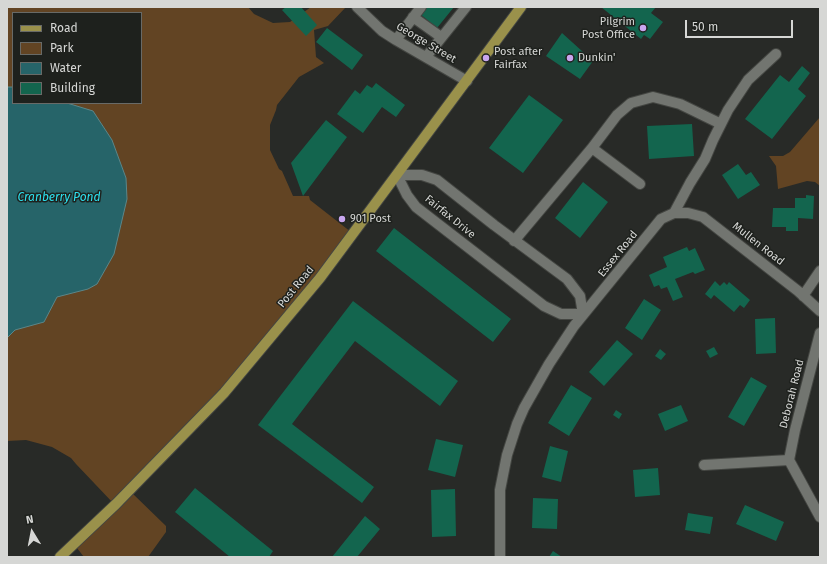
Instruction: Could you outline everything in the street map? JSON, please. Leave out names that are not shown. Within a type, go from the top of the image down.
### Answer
[{"type":"main road","name":"Post Road","points":[[60,557],[116,504],[224,393],[320,278],[521,7]]},
{"type":"street","name":"George Street","points":[[357,7],[382,31],[467,81]]},
{"type":"street","points":[[396,40],[421,7]]},
{"type":"street","points":[[426,57],[466,7]]},
{"type":"street","points":[[413,17],[442,37]]},
{"type":"street","points":[[674,213],[705,159],[728,110],[748,80],[776,54]]},
{"type":"street","points":[[514,241],[592,148],[617,115],[631,103],[653,97],[680,104],[721,124]]},
{"type":"street","points":[[592,148],[640,184]]},
{"type":"street","name":"Fairfax Drive","points":[[397,175],[422,175],[437,180],[514,241],[567,279],[580,296],[583,314],[561,314],[544,306],[416,207],[407,195],[397,175]]},
{"type":"street","name":"Mullen Road","points":[[674,213],[688,213],[703,217],[719,228],[820,311]]},
{"type":"street","name":"Essex Road","points":[[583,314],[661,219],[674,213]]},
{"type":"street","points":[[803,296],[820,271]]},
{"type":"street","points":[[500,557],[500,490],[517,424],[549,364],[583,314]]},
{"type":"street","name":"Deborah Road","points":[[789,460],[795,430],[820,334]]},
{"type":"street","points":[[704,464],[789,460],[820,517]]},
{"type":"green space","points":[[7,7],[248,7],[254,14],[273,23],[290,22],[311,7],[346,7],[328,26],[314,30],[316,57],[324,63],[299,77],[277,105],[270,125],[270,150],[279,169],[282,171],[293,196],[309,196],[310,200],[351,232],[319,278],[131,492],[166,526],[166,532],[148,557],[84,557],[73,543],[114,504],[71,458],[52,447],[26,440],[7,441],[7,320],[60,104],[142,104],[142,12],[12,12],[12,87],[7,87]]},
{"type":"green space","points":[[820,117],[820,186],[815,182],[807,181],[778,189],[776,166],[769,156],[783,156],[790,152]]},
{"type":"water","name":"Cranberry Pond","points":[[7,87],[12,87],[12,104],[70,104],[93,111],[112,140],[126,178],[127,199],[114,254],[97,284],[88,289],[57,297],[44,322],[15,330],[7,338]]},
{"type":"building","points":[[286,7],[301,7],[317,25],[306,36],[282,10]]},
{"type":"building","points":[[425,7],[454,7],[437,28],[420,14]]},
{"type":"building","name":"Pilgrim Post Office","points":[[601,7],[656,7],[651,13],[663,22],[650,39],[644,35],[641,39]]},
{"type":"building","points":[[327,28],[363,55],[352,70],[316,42]]},
{"type":"building","name":"Dunkin'","points":[[562,33],[593,61],[580,79],[546,56]]},
{"type":"building","points":[[802,66],[810,73],[798,89],[806,96],[772,139],[745,119],[780,75],[789,82]]},
{"type":"building","points":[[376,83],[405,105],[396,117],[382,107],[363,133],[337,114],[355,90],[360,94],[367,85],[372,88]]},
{"type":"building","points":[[529,95],[563,120],[523,173],[489,148]]},
{"type":"building","points":[[326,120],[347,137],[303,196],[291,163]]},
{"type":"building","points":[[692,124],[694,156],[649,159],[647,126]]},
{"type":"building","points":[[738,164],[746,175],[751,172],[760,185],[738,199],[722,175]]},
{"type":"building","points":[[583,182],[608,202],[580,238],[555,218]]},
{"type":"building","points":[[806,195],[814,196],[813,219],[798,218],[798,231],[786,231],[786,227],[772,227],[773,208],[795,208],[795,198],[806,198]]},
{"type":"building","points":[[394,228],[511,319],[493,342],[376,251]]},
{"type":"building","points":[[687,247],[689,251],[695,248],[705,270],[695,274],[693,272],[675,279],[683,297],[673,301],[667,287],[661,289],[659,285],[654,287],[649,275],[667,267],[663,257]]},
{"type":"building","points":[[715,281],[720,286],[724,282],[727,285],[729,282],[750,300],[744,308],[740,305],[734,312],[714,295],[711,299],[705,294]]},
{"type":"building","points":[[644,299],[661,310],[642,340],[625,328]]},
{"type":"building","points":[[353,301],[458,381],[440,406],[355,341],[292,424],[374,487],[362,503],[258,425]]},
{"type":"building","points":[[775,318],[776,353],[756,354],[755,319]]},
{"type":"building","points":[[617,340],[633,354],[604,386],[589,372]]},
{"type":"building","points":[[714,347],[718,354],[710,358],[706,351]]},
{"type":"building","points":[[660,349],[666,354],[661,360],[655,356]]},
{"type":"building","points":[[751,377],[767,386],[744,426],[728,417]]},
{"type":"building","points":[[571,385],[592,398],[569,436],[548,423]]},
{"type":"building","points":[[681,405],[688,421],[665,431],[658,414]]},
{"type":"building","points":[[616,410],[622,414],[619,419],[613,415]]},
{"type":"building","points":[[436,439],[463,445],[455,477],[428,470]]},
{"type":"building","points":[[550,446],[568,451],[561,482],[542,477]]},
{"type":"building","points":[[658,468],[660,495],[635,497],[633,470]]},
{"type":"building","points":[[195,488],[273,551],[269,557],[230,557],[175,512]]},
{"type":"building","points":[[455,489],[456,536],[432,537],[431,490]]},
{"type":"building","points":[[533,498],[558,499],[557,529],[532,528]]},
{"type":"building","points":[[745,505],[784,522],[776,541],[736,524]]},
{"type":"building","points":[[688,513],[713,517],[710,534],[685,530]]},
{"type":"building","points":[[365,516],[380,529],[357,557],[332,557]]},
{"type":"building","points":[[553,551],[562,557],[549,557]]},
{"type":"place","name":"Pilgrim Post Office","points":[[643,28]]},
{"type":"place","name":"Post after Fairfax","points":[[486,58]]},
{"type":"place","name":"Dunkin'","points":[[570,58]]},
{"type":"place","name":"901 Post","points":[[342,219]]}]
